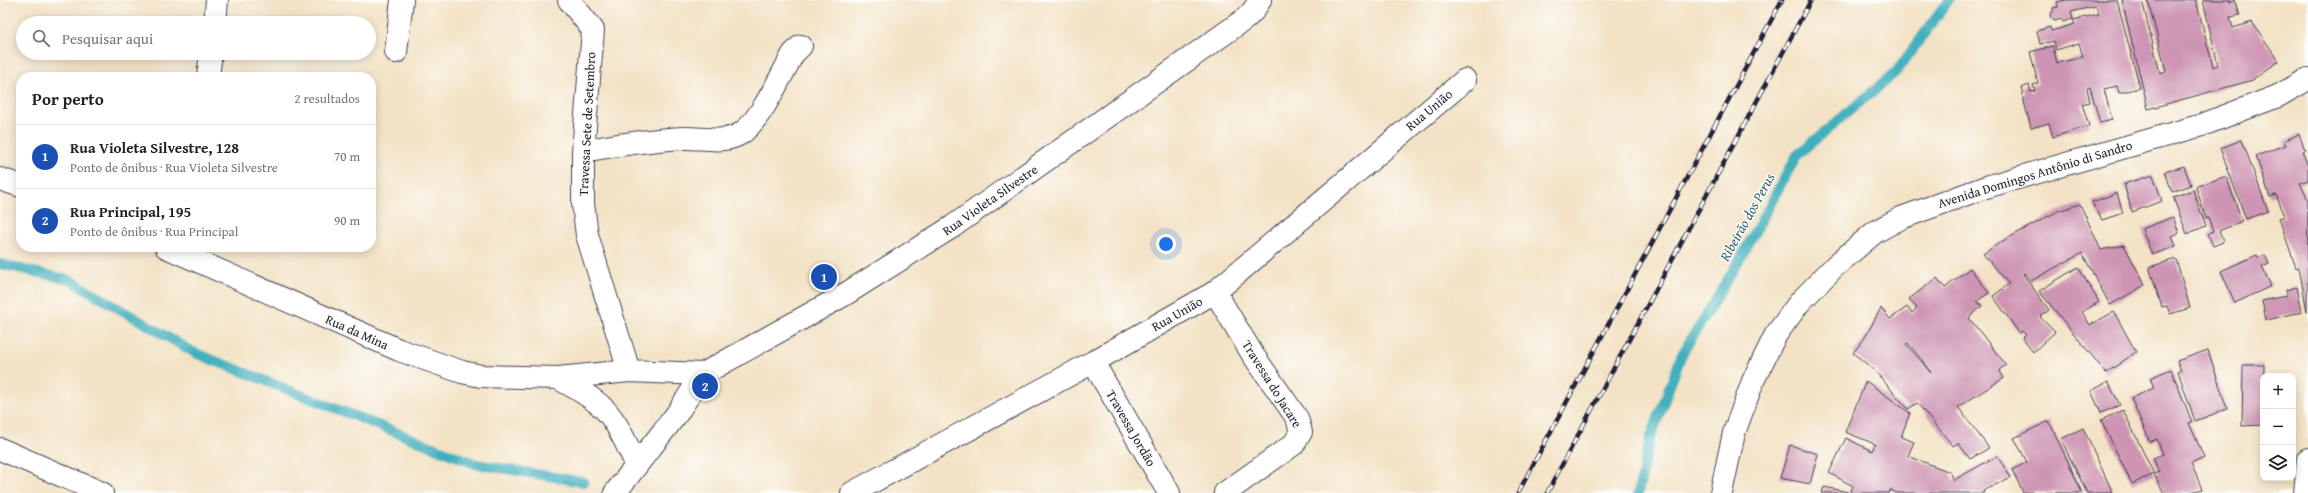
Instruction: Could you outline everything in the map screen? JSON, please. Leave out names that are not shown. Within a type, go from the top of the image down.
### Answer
[{"type":"street","points":[[216,16],[218,0]]},
{"type":"street","points":[[396,52],[402,0]]},
{"type":"street","name":"Travessa Sete de Setembro","points":[[569,0],[593,30],[582,176],[586,235],[629,371]]},
{"type":"street","name":"Rua Violeta Silvestre","points":[[616,493],[676,415],[699,379],[844,294],[952,227],[1246,19],[1260,0]]},
{"type":"street","points":[[583,151],[624,144],[682,138],[718,139],[740,134],[751,126],[794,54],[801,46]]},
{"type":"street","points":[[209,72],[210,60]]},
{"type":"street","name":"Rua União","points":[[852,493],[1093,362],[1215,292],[1465,80]]},
{"type":"street","name":"Avenida Domingos Antônio di Sandro","points":[[1721,493],[1734,433],[1753,381],[1775,336],[1799,303],[1835,266],[1875,232],[1901,218],[1986,187],[2202,125],[2278,96],[2308,80]]},
{"type":"street","points":[[0,179],[16,184]]},
{"type":"street","name":"Rua da Mina","points":[[184,252],[399,350],[462,372],[481,376],[558,378],[629,371],[699,379]]},
{"type":"street","name":"Travessa do Jacare","points":[[1215,292],[1253,355],[1297,418],[1301,432],[1294,444],[1225,493]]},
{"type":"street","name":"Travessa Jordão","points":[[1093,362],[1169,493]]},
{"type":"street","name":"Rua da Mina","points":[[558,378],[589,396],[603,407],[637,465]]},
{"type":"street","points":[[0,449],[101,493]]},
{"type":"street","points":[[2305,493],[2308,459]]},
{"type":"building","points":[[2066,0],[2117,0],[2140,88],[2119,93],[2117,86],[2104,89],[2112,120],[2100,123],[2090,87],[2087,88],[2090,102],[2082,104],[2089,126],[2053,137],[2049,123],[2031,128],[2022,94],[2024,93],[2022,88],[2029,85],[2031,92],[2035,91],[2033,85],[2038,83],[2030,52],[2053,46],[2057,63],[2083,57],[2079,43],[2056,50],[2054,41],[2040,44],[2037,31],[2050,27],[2051,31],[2075,24],[2073,20],[2099,14],[2096,6],[2071,12],[2073,19],[2063,22],[2062,19],[2054,21],[2053,18],[2051,19],[2050,14],[2053,12],[2053,8],[2058,7],[2057,2]]},
{"type":"building","points":[[2122,0],[2142,0],[2160,73],[2166,71],[2148,0],[2196,0],[2213,67],[2218,65],[2203,0],[2230,0],[2230,3],[2235,0],[2240,15],[2230,17],[2233,28],[2252,22],[2279,61],[2253,80],[2148,109]]},
{"type":"building","points":[[2299,134],[2305,150],[2302,151],[2308,166],[2308,180],[2300,183],[2308,200],[2307,312],[2299,267],[2296,268],[2279,218],[2285,216],[2276,195],[2270,197],[2256,156],[2286,145],[2284,141]]},
{"type":"building","points":[[2242,140],[2268,211],[2246,219],[2220,148]]},
{"type":"building","points":[[2184,166],[2191,185],[2172,192],[2165,172]]},
{"type":"building","points":[[2153,175],[2162,201],[2132,212],[2124,184]]},
{"type":"building","points":[[2226,176],[2242,221],[2219,231],[2223,242],[2213,246],[2208,234],[2213,231],[2208,218],[2206,219],[2196,187]]},
{"type":"building","points":[[2193,190],[2206,226],[2187,234],[2173,197]]},
{"type":"building","points":[[2117,193],[2123,213],[2102,220],[2092,202]]},
{"type":"building","points":[[2080,204],[2101,250],[2124,245],[2145,285],[2110,305],[2082,253],[2031,281],[2024,273],[2023,274],[2049,310],[2040,317],[2055,332],[2033,352],[2022,338],[2026,335],[2022,331],[2019,333],[1993,296],[2009,284],[1983,254],[1999,243],[2058,211]]},
{"type":"building","points":[[2173,217],[2179,233],[2172,236],[2176,246],[2152,255],[2142,229]]},
{"type":"building","points":[[2257,255],[2258,258],[2265,255],[2269,264],[2262,267],[2271,286],[2235,303],[2221,271]]},
{"type":"building","points":[[2176,259],[2190,308],[2170,314],[2167,306],[2162,307],[2149,267]]},
{"type":"building","points":[[2078,267],[2099,302],[2082,312],[2090,325],[2114,312],[2136,352],[2106,373],[2039,291]]},
{"type":"building","points":[[1970,268],[1989,293],[1977,301],[1982,306],[1969,318],[2006,365],[1999,370],[2004,378],[1958,407],[1989,448],[1970,459],[1958,443],[1953,446],[1917,403],[1908,409],[1874,370],[1853,353],[1864,339],[1881,308],[1890,319],[1907,307],[1912,313],[1917,308],[1909,299],[1937,278],[1945,288]],"holes":[[[1908,343],[1931,373],[1906,344]]]},
{"type":"building","points":[[2297,287],[2302,312],[2266,320],[2262,301],[2286,296],[2286,290]]},
{"type":"building","points":[[2208,350],[2227,409],[2195,421],[2178,371],[2181,370],[2177,361]]},
{"type":"building","points":[[2243,365],[2264,365],[2264,373],[2260,373],[2260,425],[2242,426]]},
{"type":"building","points":[[2171,369],[2192,422],[2189,423],[2204,457],[2191,463],[2202,489],[2188,493],[2164,493],[2154,474],[2159,472],[2153,458],[2163,454],[2157,439],[2150,442],[2131,398],[2154,388],[2150,378]]},
{"type":"building","points":[[1866,381],[1910,413],[1901,437],[1914,442],[1908,456],[1950,472],[1954,480],[1997,456],[2011,477],[1983,491],[1984,493],[1897,493],[1890,490],[1889,493],[1850,493],[1853,486],[1829,473],[1846,438],[1872,451],[1875,444],[1845,432]]},
{"type":"building","points":[[2108,382],[2120,405],[2101,413],[2091,391]]},
{"type":"building","points":[[2123,410],[2154,474],[2132,484],[2101,420]]},
{"type":"building","points":[[2049,421],[2082,493],[2023,492],[2012,470],[2027,462],[2014,438]]},
{"type":"building","points":[[2083,428],[2113,493],[2087,493],[2061,439]]},
{"type":"building","points":[[1790,445],[1818,454],[1810,484],[1780,478]]},
{"type":"building","points":[[1824,487],[1848,492],[1848,493],[1822,493]]},
{"type":"waterway","name":"Ribeirão dos Perus","points":[[1638,493],[1650,439],[1682,354],[1743,254],[1797,155],[1896,72],[1949,0]]},
{"type":"waterway","points":[[0,264],[70,280],[195,353],[476,464],[584,482]]},
{"type":"railway","points":[[1518,493],[1782,0]]},
{"type":"railway","points":[[1547,493],[1811,0]]},
{"type":"place","name":"Rua Violeta Silvestre, 128","points":[[824,277]]},
{"type":"place","name":"Rua Principal, 195","points":[[705,386]]}]
